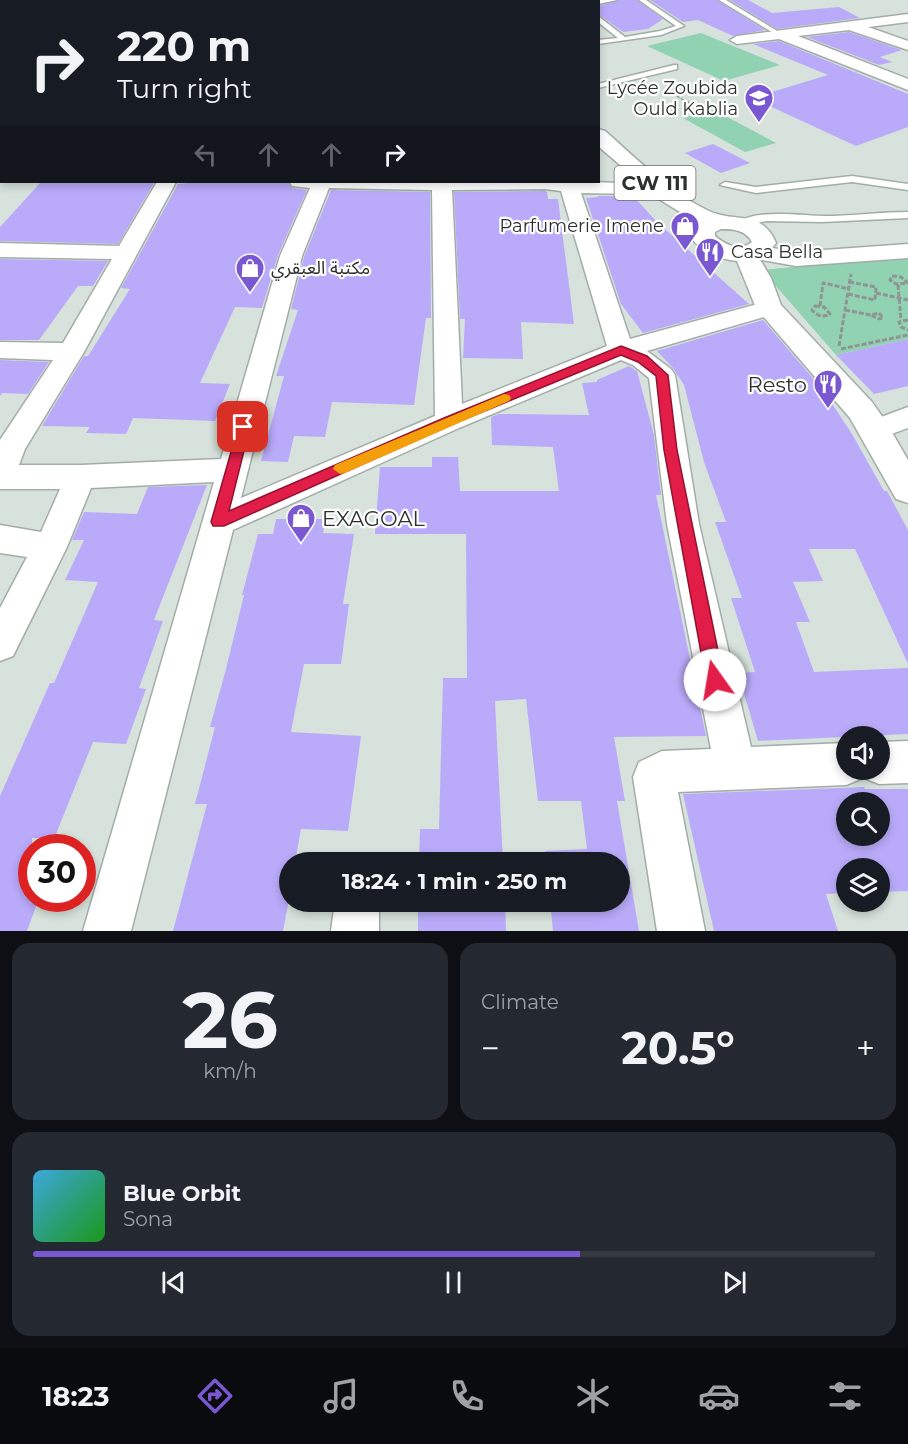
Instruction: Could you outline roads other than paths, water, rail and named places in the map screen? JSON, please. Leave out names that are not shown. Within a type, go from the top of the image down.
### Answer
[{"type":"main road","name":"CW 111","points":[[600,137],[681,204],[734,239]]},
{"type":"main road","name":"CW 111","points":[[600,154],[635,188],[667,214],[734,239]]},
{"type":"main road","points":[[734,239],[822,239],[908,233]]},
{"type":"main road","points":[[734,239],[796,259],[908,251]]},
{"type":"main road","points":[[734,239],[758,278],[766,302],[861,410],[875,430],[908,490]]},
{"type":"street","points":[[737,40],[908,18]]},
{"type":"street","points":[[846,25],[908,46]]},
{"type":"street","points":[[779,34],[908,85]]},
{"type":"street","points":[[165,183],[71,352],[11,447],[0,476],[81,477],[231,470]]},
{"type":"street","points":[[107,931],[291,256],[322,183]]},
{"type":"street","points":[[403,183],[493,183]]},
{"type":"street","points":[[549,183],[569,187],[635,188]]},
{"type":"street","points":[[442,184],[449,421]]},
{"type":"street","points":[[569,187],[621,350],[642,359],[662,375],[675,473],[710,658],[736,769]]},
{"type":"street","points":[[0,250],[125,253]]},
{"type":"street","points":[[219,522],[449,421],[621,350],[766,302]]},
{"type":"street","points":[[0,350],[71,352]]},
{"type":"street","points":[[875,430],[908,417]]},
{"type":"street","points":[[0,644],[50,547],[81,477]]},
{"type":"street","points":[[0,539],[50,547]]},
{"type":"street","points":[[890,763],[908,762]]},
{"type":"street","points":[[681,931],[654,777],[662,772],[836,764]]},
{"type":"lane","points":[[600,42],[661,33],[681,26],[642,0]]},
{"type":"lane","points":[[722,0],[779,34]]},
{"type":"lane","points":[[600,20],[624,39]]},
{"type":"lane","points":[[600,86],[674,67]]},
{"type":"lane","points":[[725,186],[756,190],[852,179],[881,181],[908,187]]},
{"type":"lane","points":[[734,239],[756,217],[784,216],[809,219],[908,215]]},
{"type":"place","name":"Lycée Zoubida Ould Kablia","points":[[759,124]]},
{"type":"place","name":"Parfumerie Imene","points":[[685,252]]},
{"type":"place","name":"Casa Bella","points":[[710,278]]},
{"type":"place","name":"مكتبة العبقري","points":[[250,294]]},
{"type":"place","name":"Resto","points":[[828,410]]},
{"type":"place","name":"EXAGOAL","points":[[301,544]]}]
